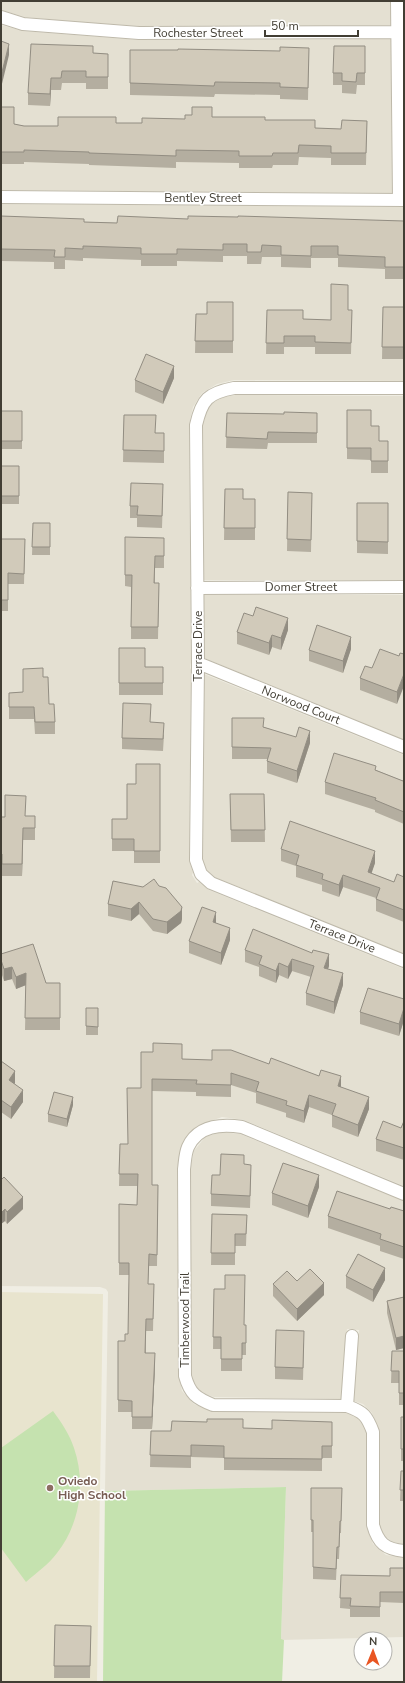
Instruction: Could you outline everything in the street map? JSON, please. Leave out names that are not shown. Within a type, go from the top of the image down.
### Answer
[{"type":"street","points":[[397,1],[401,200]]},
{"type":"street","name":"Rochester Street","points":[[1,17],[23,24],[139,33],[397,32]]},
{"type":"street","name":"Bentley Street","points":[[1,197],[401,200]]},
{"type":"street","name":"Terrace Drive","points":[[404,388],[234,388],[218,391],[207,398],[199,409],[196,425],[198,664],[196,860],[200,874],[211,883],[404,961]]},
{"type":"street","name":"Domer Street","points":[[197,588],[404,587]]},
{"type":"street","name":"Norwood Court","points":[[198,664],[404,747]]},
{"type":"street","name":"Timberwood Trail","points":[[404,1194],[242,1127],[221,1124],[202,1131],[188,1147],[184,1169],[185,1376],[188,1388],[198,1399],[213,1405],[347,1406],[361,1411],[368,1418],[373,1432],[373,1525],[377,1538],[390,1549],[404,1551]]},
{"type":"street","points":[[347,1406],[352,1336]]},
{"type":"shaded area","points":[[1,1],[391,1],[391,25],[139,26],[25,17],[1,10]]},
{"type":"shaded area","points":[[1,25],[23,31],[139,40],[391,39],[392,193],[1,190]]},
{"type":"shaded area","points":[[1,204],[404,207],[404,381],[234,380],[217,384],[202,393],[193,407],[189,425],[191,669],[189,860],[193,872],[192,875],[197,883],[199,882],[209,890],[404,969],[404,1186],[244,1120],[222,1117],[197,1126],[182,1145],[177,1169],[179,1376],[182,1391],[194,1404],[213,1412],[346,1413],[358,1417],[363,1422],[367,1434],[366,1525],[373,1544],[386,1555],[404,1558],[404,1637],[393,1637],[393,1631],[353,1631],[353,1638],[281,1640],[286,1487],[105,1491],[108,1292],[106,1289],[100,1287],[1,1286]]},
{"type":"shaded area","points":[[235,395],[404,396],[404,580],[204,580],[202,426],[205,412],[211,403],[220,398]]},
{"type":"shaded area","points":[[204,595],[404,595],[404,740],[204,658]]},
{"type":"shaded area","points":[[204,674],[404,755],[404,954],[214,877],[206,869],[202,858]]},
{"type":"shaded area","points":[[222,1132],[240,1134],[404,1201],[404,1544],[392,1542],[382,1533],[379,1524],[380,1432],[372,1413],[363,1404],[354,1401],[359,1330],[347,1329],[341,1399],[214,1397],[202,1393],[194,1385],[192,1375],[190,1170],[194,1151],[205,1137]]},
{"type":"shaded area","name":"Oviedo High School","points":[[1,1292],[103,1294],[97,1682],[1,1682]]},
{"type":"green space","points":[[53,1411],[68,1433],[78,1461],[80,1475],[79,1503],[76,1516],[65,1542],[50,1561],[26,1582],[1,1548],[1,1448]]},
{"type":"green space","points":[[286,1487],[281,1639],[284,1640],[282,1682],[103,1682],[105,1491]]},
{"type":"building","points":[[1,41],[9,44],[1,76]]},
{"type":"building","points":[[31,44],[93,46],[93,53],[108,54],[108,77],[86,77],[86,71],[62,71],[61,78],[51,78],[50,94],[28,93]]},
{"type":"building","points":[[334,46],[365,46],[365,73],[357,73],[356,82],[342,81],[342,73],[333,73]]},
{"type":"building","points":[[280,47],[309,48],[308,88],[280,87],[280,83],[215,82],[214,86],[130,83],[130,50],[178,49],[280,51]]},
{"type":"building","points":[[1,107],[14,107],[14,124],[24,126],[58,126],[58,117],[116,117],[116,123],[142,123],[142,118],[185,119],[185,115],[192,115],[192,107],[212,107],[212,117],[265,117],[265,120],[315,120],[315,128],[341,129],[342,120],[367,121],[366,153],[331,153],[331,146],[299,145],[298,153],[273,153],[272,156],[239,156],[239,151],[176,150],[176,156],[24,150],[24,152],[1,152]]},
{"type":"building","points":[[1,216],[84,219],[84,222],[117,223],[118,216],[188,219],[188,216],[238,216],[404,221],[404,267],[385,267],[385,257],[338,255],[338,246],[311,246],[311,256],[281,255],[281,246],[262,245],[261,252],[247,252],[247,244],[223,244],[223,250],[177,249],[177,254],[141,254],[141,248],[83,246],[83,249],[65,248],[65,257],[54,257],[55,250],[1,249]]},
{"type":"building","points":[[331,284],[348,285],[348,310],[352,310],[351,343],[315,342],[315,336],[284,336],[284,343],[266,343],[267,310],[303,310],[303,319],[331,320]]},
{"type":"building","points":[[207,302],[233,302],[233,341],[195,341],[196,314],[207,314]]},
{"type":"building","points":[[383,307],[404,307],[404,347],[382,347]]},
{"type":"building","points":[[146,354],[174,366],[163,392],[135,380]]},
{"type":"building","points":[[347,410],[371,410],[371,426],[379,426],[379,441],[388,441],[388,461],[371,461],[371,448],[347,448]]},
{"type":"building","points":[[1,411],[22,411],[22,441],[1,441]]},
{"type":"building","points":[[284,412],[317,413],[317,433],[268,432],[267,439],[226,437],[227,413],[284,414]]},
{"type":"building","points":[[124,415],[156,415],[155,433],[164,433],[164,451],[123,450]]},
{"type":"building","points":[[1,466],[19,466],[19,496],[1,496]]},
{"type":"building","points":[[131,483],[163,484],[162,516],[137,515],[138,506],[130,506]]},
{"type":"building","points":[[225,489],[243,489],[243,499],[255,499],[255,528],[224,528]]},
{"type":"building","points":[[288,492],[312,493],[311,540],[287,539]]},
{"type":"building","points":[[357,503],[388,503],[388,542],[357,541]]},
{"type":"building","points":[[33,523],[50,523],[50,547],[32,547]]},
{"type":"building","points":[[125,537],[164,538],[164,556],[155,556],[154,583],[159,583],[158,627],[131,627],[132,575],[125,575]]},
{"type":"building","points":[[1,539],[25,539],[24,574],[8,573],[8,600],[1,600]]},
{"type":"building","points":[[256,607],[288,618],[281,638],[272,635],[269,643],[237,632],[244,613],[253,616]]},
{"type":"building","points":[[317,625],[351,637],[343,661],[309,650]]},
{"type":"building","points":[[119,648],[145,648],[145,667],[163,667],[163,683],[119,683]]},
{"type":"building","points":[[380,649],[399,656],[400,653],[404,654],[404,674],[397,692],[360,678],[365,666],[372,668]]},
{"type":"building","points":[[43,668],[43,677],[48,677],[49,704],[54,704],[55,722],[35,722],[34,707],[9,707],[9,693],[23,692],[23,669]]},
{"type":"building","points":[[123,703],[151,704],[150,722],[164,723],[163,739],[122,738]]},
{"type":"building","points":[[232,718],[264,718],[263,727],[296,737],[299,727],[310,731],[297,771],[267,761],[271,748],[232,747]]},
{"type":"building","points":[[334,753],[376,766],[375,770],[403,781],[404,779],[404,812],[375,800],[376,798],[325,782]]},
{"type":"building","points":[[136,764],[160,764],[160,851],[134,851],[134,839],[112,839],[112,819],[127,819],[127,784],[136,784]]},
{"type":"building","points":[[230,794],[264,794],[265,830],[231,830]]},
{"type":"building","points":[[5,795],[26,796],[25,816],[35,816],[35,828],[23,828],[22,864],[2,864],[1,817],[5,817]]},
{"type":"building","points":[[290,821],[375,851],[368,872],[394,882],[397,874],[404,877],[404,910],[376,899],[380,888],[343,875],[339,885],[322,879],[323,874],[296,865],[299,855],[281,849]]},
{"type":"building","points":[[154,879],[159,886],[166,888],[182,907],[181,911],[167,922],[153,919],[139,902],[131,909],[108,904],[113,881],[143,887]]},
{"type":"building","points":[[202,907],[216,912],[213,922],[230,928],[221,953],[189,941]]},
{"type":"building","points":[[253,929],[312,953],[313,950],[329,954],[324,968],[343,973],[334,1002],[306,993],[314,966],[292,959],[288,967],[279,963],[276,971],[259,964],[262,956],[245,950]]},
{"type":"building","points":[[33,944],[46,983],[60,983],[60,1018],[25,1018],[26,973],[16,977],[12,967],[4,969],[1,954]]},
{"type":"building","points":[[368,988],[404,999],[404,1008],[399,1024],[360,1012]]},
{"type":"building","points":[[86,1008],[98,1008],[98,1027],[86,1026]]},
{"type":"building","points":[[153,1043],[182,1044],[182,1059],[212,1060],[212,1050],[231,1050],[269,1064],[271,1058],[319,1076],[321,1070],[341,1076],[338,1086],[369,1097],[358,1125],[332,1115],[336,1104],[309,1095],[304,1111],[286,1105],[287,1101],[256,1091],[259,1082],[231,1073],[231,1085],[196,1084],[197,1080],[152,1079],[152,1185],[158,1185],[157,1255],[149,1254],[148,1284],[154,1284],[153,1319],[146,1319],[145,1353],[155,1353],[152,1417],[132,1417],[132,1401],[118,1400],[118,1341],[125,1341],[125,1334],[128,1334],[129,1274],[129,1263],[119,1263],[119,1204],[137,1205],[138,1174],[119,1174],[120,1144],[128,1144],[127,1088],[141,1088],[141,1052],[153,1052]]},
{"type":"building","points":[[1,1061],[15,1071],[9,1080],[23,1090],[11,1107],[1,1100]]},
{"type":"building","points":[[54,1092],[73,1097],[67,1119],[48,1114]]},
{"type":"building","points":[[383,1121],[401,1128],[404,1121],[404,1148],[376,1139]]},
{"type":"building","points":[[221,1154],[244,1155],[244,1164],[251,1165],[250,1196],[211,1194],[212,1175],[220,1175]]},
{"type":"building","points":[[283,1163],[319,1175],[308,1206],[272,1193]]},
{"type":"building","points":[[4,1177],[23,1197],[7,1212],[5,1209],[1,1213],[1,1180]]},
{"type":"building","points":[[337,1191],[390,1209],[391,1207],[404,1211],[404,1247],[380,1239],[381,1234],[328,1216]]},
{"type":"building","points":[[212,1214],[247,1215],[246,1234],[235,1234],[235,1253],[211,1253]]},
{"type":"building","points":[[358,1254],[385,1268],[373,1290],[346,1276]]},
{"type":"building","points":[[310,1269],[324,1283],[297,1309],[273,1284],[287,1271],[297,1281]]},
{"type":"building","points":[[225,1275],[245,1275],[244,1325],[246,1325],[246,1343],[242,1343],[242,1359],[221,1359],[221,1337],[213,1337],[214,1289],[225,1289]]},
{"type":"building","points":[[404,1297],[404,1336],[396,1338],[387,1301]]},
{"type":"building","points":[[276,1330],[304,1331],[303,1368],[275,1367]]},
{"type":"building","points":[[392,1351],[404,1351],[404,1393],[399,1393],[399,1371],[391,1371]]},
{"type":"building","points":[[401,1417],[404,1417],[404,1449],[401,1449]]},
{"type":"building","points":[[207,1419],[243,1419],[243,1428],[272,1429],[272,1420],[332,1422],[332,1446],[322,1446],[322,1459],[224,1458],[224,1446],[191,1445],[191,1456],[150,1455],[151,1431],[171,1431],[172,1421],[207,1422]]},
{"type":"building","points":[[401,1471],[404,1471],[404,1490],[400,1490]]},
{"type":"building","points":[[311,1488],[342,1488],[341,1521],[339,1547],[337,1547],[336,1569],[313,1567]]},
{"type":"building","points":[[390,1568],[404,1568],[404,1592],[380,1592],[380,1607],[350,1606],[351,1598],[340,1598],[341,1575],[390,1576]]},
{"type":"building","points":[[55,1625],[91,1626],[90,1666],[54,1666]]},
{"type":"place","name":"Oviedo High School","points":[[50,1488]]}]
